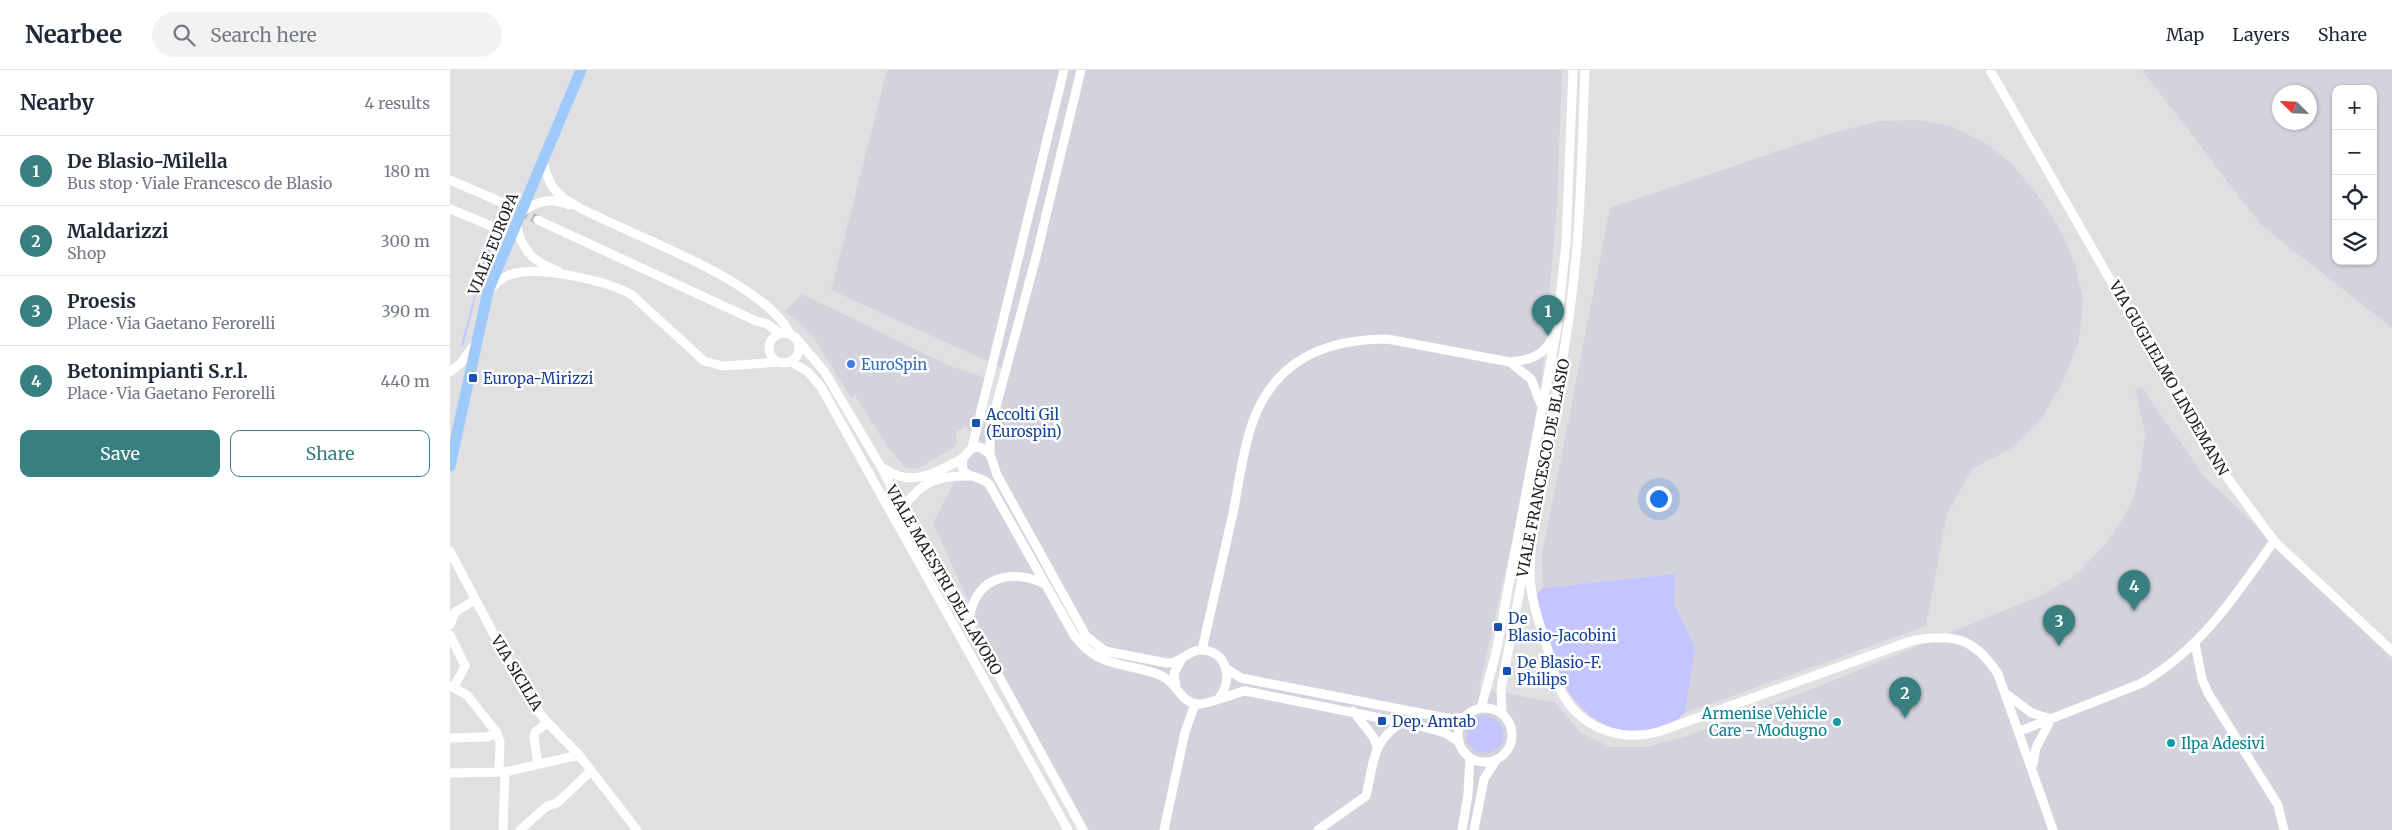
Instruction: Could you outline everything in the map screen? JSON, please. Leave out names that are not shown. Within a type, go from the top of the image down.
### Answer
[{"type":"main road","name":"VIALE EUROPA","points":[[450,466],[454,429],[488,290],[581,70]]},
{"type":"street","points":[[881,468],[900,477],[912,478],[944,468],[962,458],[972,448],[1064,70]]},
{"type":"street","points":[[1081,70],[1036,257],[990,429],[990,454],[992,464],[1086,636],[1105,651],[1174,664],[1187,654],[1202,650],[1217,656],[1227,669],[1240,678],[1451,719],[1465,717],[1481,708],[1488,708],[1502,714],[1511,727],[1511,743],[1503,756],[1487,763],[1470,758]]},
{"type":"street","name":"VIALE FRANCESCO DE BLASIO","points":[[1481,708],[1496,653],[1557,328],[1566,243],[1573,70]]},
{"type":"street","name":"VIALE FRANCESCO DE BLASIO","points":[[1502,714],[1501,689],[1564,354],[1571,306],[1580,209],[1584,70]]},
{"type":"street","name":"VIA GUGLIELMO LINDEMANN","points":[[1990,70],[2210,454],[2274,541],[2392,651]]},
{"type":"street","points":[[543,162],[555,190],[595,215]]},
{"type":"street","points":[[450,180],[508,206]]},
{"type":"street","points":[[538,220],[789,335],[799,349],[798,354],[786,362],[723,366],[704,360],[632,295],[619,288],[570,276],[540,264],[524,249],[518,218],[540,201],[552,200],[595,215]]},
{"type":"street","points":[[450,210],[511,234]]},
{"type":"street","name":"VIALE MAESTRI DEL LAVORO","points":[[595,215],[704,267],[745,290],[780,319],[789,335],[824,370],[1029,729],[1084,830]]},
{"type":"street","points":[[488,290],[510,275],[531,273],[570,276]]},
{"type":"street","points":[[756,321],[772,340],[770,350],[772,356],[786,362]]},
{"type":"street","points":[[1202,650],[1250,428],[1267,392],[1289,367],[1332,344],[1370,339],[1387,339],[1510,362],[1527,361],[1546,350],[1557,328]]},
{"type":"street","points":[[772,340],[789,335]]},
{"type":"street","points":[[450,372],[461,363],[475,344]]},
{"type":"street","name":"VIALE MAESTRI DEL LAVORO","points":[[786,362],[808,372],[821,387],[1068,830]]},
{"type":"street","points":[[1510,362],[1531,379],[1543,410]]},
{"type":"street","points":[[972,448],[980,448],[990,454]]},
{"type":"street","points":[[962,458],[963,468],[969,476]]},
{"type":"street","points":[[978,478],[988,474],[992,464]]},
{"type":"street","points":[[902,509],[910,498],[927,483],[941,477],[969,476],[985,479],[1074,634],[1090,652],[1109,662],[1157,673],[1167,678],[1176,687]]},
{"type":"street","points":[[1534,513],[1530,575],[1538,620],[1562,692],[1572,706],[1598,728],[1619,736],[1633,736],[1672,729],[1911,641],[1935,636],[1953,638],[1978,649],[1986,656],[1998,674],[2020,731],[2053,830]]},
{"type":"street","points":[[2020,731],[2142,683],[2159,673],[2195,643],[2224,613],[2274,541]]},
{"type":"street","name":"VIA SICILIA","points":[[450,551],[524,690],[546,720],[579,755],[637,830]]},
{"type":"street","points":[[969,626],[970,609],[975,597],[996,580],[1021,576],[1045,584]]},
{"type":"street","points":[[450,625],[455,612],[475,600]]},
{"type":"street","points":[[450,635],[465,666],[452,686],[467,694],[497,733],[500,742],[503,830]]},
{"type":"street","points":[[2195,643],[2202,679],[2208,693],[2278,805],[2284,830]]},
{"type":"street","points":[[1181,660],[1174,673],[1176,687],[1180,695],[1195,704],[1204,704],[1245,691],[1403,722],[1445,733],[1459,742],[1470,758],[1469,787],[1462,830]]},
{"type":"street","points":[[1219,698],[1227,685],[1227,669]]},
{"type":"street","points":[[2005,694],[2032,714],[2052,719]]},
{"type":"street","points":[[1164,830],[1185,732],[1195,704]]},
{"type":"street","points":[[1354,712],[1374,738],[1377,748]]},
{"type":"street","points":[[1459,742],[1460,725],[1465,717]]},
{"type":"street","points":[[2032,766],[2036,748],[2052,719]]},
{"type":"street","points":[[538,764],[534,738],[535,732],[544,725],[546,720]]},
{"type":"street","points":[[1318,830],[1366,796],[1377,748],[1391,729],[1403,722]]},
{"type":"street","points":[[450,738],[488,737],[497,733]]},
{"type":"street","points":[[450,773],[502,772],[579,755]]},
{"type":"street","points":[[1474,830],[1484,779],[1496,760]]},
{"type":"street","points":[[520,830],[547,806],[557,803],[591,770]]},
{"type":"shaded area","points":[[887,70],[1562,70],[1557,207],[1538,425],[1479,689],[1555,702],[1580,732],[1610,747],[1646,747],[1687,736],[1812,689],[2040,596],[2077,574],[2104,546],[2123,519],[2134,496],[2141,467],[2145,432],[2135,389],[2141,387],[2205,477],[2392,659],[2392,830],[1089,830],[997,664],[933,523],[1011,372],[831,290]]},
{"type":"shaded area","points":[[2142,70],[2392,70],[2392,328],[2261,225]]},
{"type":"shaded area","points":[[1917,120],[1950,126],[1984,142],[2012,164],[2043,202],[2062,233],[2075,265],[2083,299],[2079,341],[2062,384],[2039,422],[2010,449],[1972,469],[1947,514],[1926,626],[1685,713],[1695,648],[1674,603],[1676,574],[1543,588],[1542,554],[1610,208],[1826,135],[1879,121]]},
{"type":"shaded area","points":[[491,235],[498,237],[478,288],[463,347],[461,345]]},
{"type":"shaded area","points":[[802,294],[950,366],[987,378],[973,430],[969,431],[966,426],[956,432],[955,447],[917,469],[906,468],[889,449],[855,396],[851,398],[812,335],[785,311]]},
{"type":"shaded area","points":[[1676,574],[1674,603],[1695,648],[1685,713],[1670,724],[1654,730],[1632,731],[1615,729],[1593,718],[1574,700],[1567,690],[1543,627],[1537,604],[1538,594],[1543,588]]},
{"type":"shaded area","points":[[1480,716],[1492,717],[1497,720],[1502,729],[1503,734],[1500,746],[1489,753],[1475,751],[1467,741],[1468,726]]},
{"type":"tunnel","points":[[508,205],[538,220]]},
{"type":"place","name":"De Blasio-Milella","points":[[1548,336]]},
{"type":"place","name":"EuroSpin","points":[[851,364]]},
{"type":"place","name":"Europa-Mirizzi","points":[[473,378]]},
{"type":"place","name":"Accolti Gil (Eurospin)","points":[[976,423]]},
{"type":"place","name":"Betonimpianti S.r.l.","points":[[2134,611]]},
{"type":"place","name":"De Blasio-Jacobini","points":[[1498,627]]},
{"type":"place","name":"Proesis","points":[[2059,646]]},
{"type":"place","name":"De Blasio-F. Philips","points":[[1507,671]]},
{"type":"place","name":"Maldarizzi","points":[[1905,718]]},
{"type":"place","name":"Dep. Amtab","points":[[1382,721]]},
{"type":"place","name":"Armenise Vehicle Care - Modugno","points":[[1837,722]]},
{"type":"place","name":"Ilpa Adesivi","points":[[2171,743]]}]
